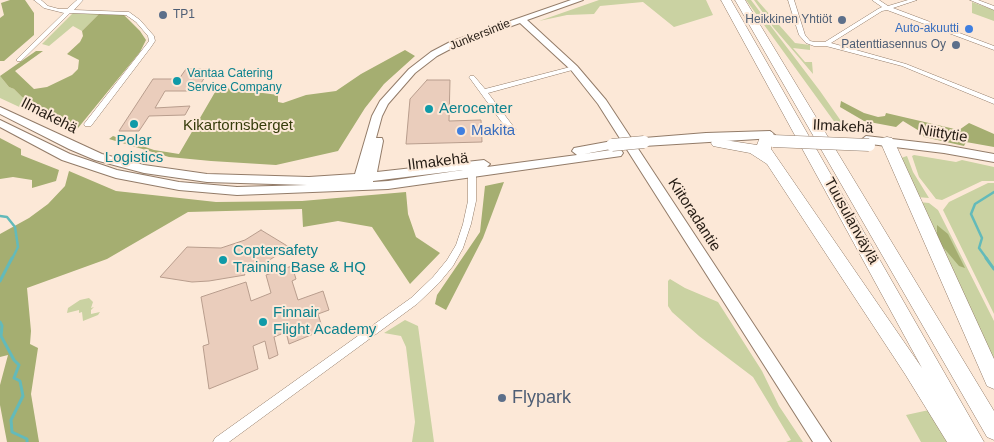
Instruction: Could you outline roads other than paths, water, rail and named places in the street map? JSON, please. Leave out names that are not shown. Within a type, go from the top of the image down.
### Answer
[{"type":"highway","name":"Tuusulanväylä","points":[[726,0],[974,442]]},
{"type":"highway","name":"Tuusulanväylä","points":[[740,0],[994,430]]},
{"type":"highway","points":[[768,138],[764,149],[912,368],[959,442]]},
{"type":"highway","points":[[718,143],[754,149],[772,161]]},
{"type":"highway","points":[[889,144],[994,380]]},
{"type":"main road","name":"Junkersintie","points":[[364,180],[394,93],[412,71],[434,54],[469,38],[579,0]]},
{"type":"main road","name":"Kiitoradantie","points":[[521,19],[574,68],[615,121],[823,442]]},
{"type":"main road","name":"Ilmakehä","points":[[0,110],[72,146],[99,157],[167,173],[206,178],[274,181],[364,180]]},
{"type":"main road","name":"Ilmakehä","points":[[0,122],[66,157],[89,166],[145,181],[237,191],[296,190],[364,180],[472,170],[614,149],[768,138]]},
{"type":"main road","name":"Ilmakehä","points":[[646,146],[706,137],[889,144]]},
{"type":"main road","name":"Niittytie","points":[[889,144],[944,149],[994,158]]},
{"type":"main road","name":"Niittytie","points":[[889,144],[994,163]]},
{"type":"street","points":[[37,0],[46,7],[68,11],[122,12],[130,14],[151,36],[152,41],[88,124]]},
{"type":"street","points":[[19,60],[80,0]]},
{"type":"street","points":[[791,0],[802,35],[808,42],[826,44],[904,65],[994,102]]},
{"type":"street","points":[[875,0],[888,8],[994,48]]},
{"type":"street","points":[[826,44],[880,10],[914,0]]},
{"type":"street","points":[[972,0],[994,8]]},
{"type":"street","points":[[483,92],[574,68]]},
{"type":"street","points":[[472,77],[512,130]]},
{"type":"street","points":[[219,442],[424,293],[450,263],[460,245],[472,201],[472,170]]},
{"type":"waterway","points":[[987,259],[979,248],[982,238],[971,214],[975,204],[994,192]]},
{"type":"waterway","points":[[0,216],[7,217],[15,227],[18,247],[12,259]]},
{"type":"waterway","points":[[0,281],[12,258]]},
{"type":"waterway","points":[[986,258],[994,269]]},
{"type":"waterway","points":[[0,322],[2,326],[1,336],[14,360],[19,365],[14,378],[20,381],[23,396],[11,420],[12,432],[27,439],[27,442]]},
{"type":"place","name":"TP1","points":[[163,15]]},
{"type":"place","name":"Heikkinen Yhtiöt","points":[[842,20]]},
{"type":"place","name":"Auto-akuutti","points":[[969,29]]},
{"type":"place","name":"Patenttiasennus Oy","points":[[956,45]]},
{"type":"place","name":"Vantaa Catering Service Company","points":[[177,81]]},
{"type":"place","name":"Aerocenter","points":[[429,109]]},
{"type":"place","name":"Polar Logistics","points":[[134,124]]},
{"type":"place","name":"Makita","points":[[461,131]]},
{"type":"place","name":"Coptersafety Training Base & HQ","points":[[223,260]]},
{"type":"place","name":"Finnair Flight Academy","points":[[263,322]]},
{"type":"place","name":"Flypark","points":[[502,398]]},
{"type":"park label","name":"Kikartornsberget","points":[[238,126]]}]
